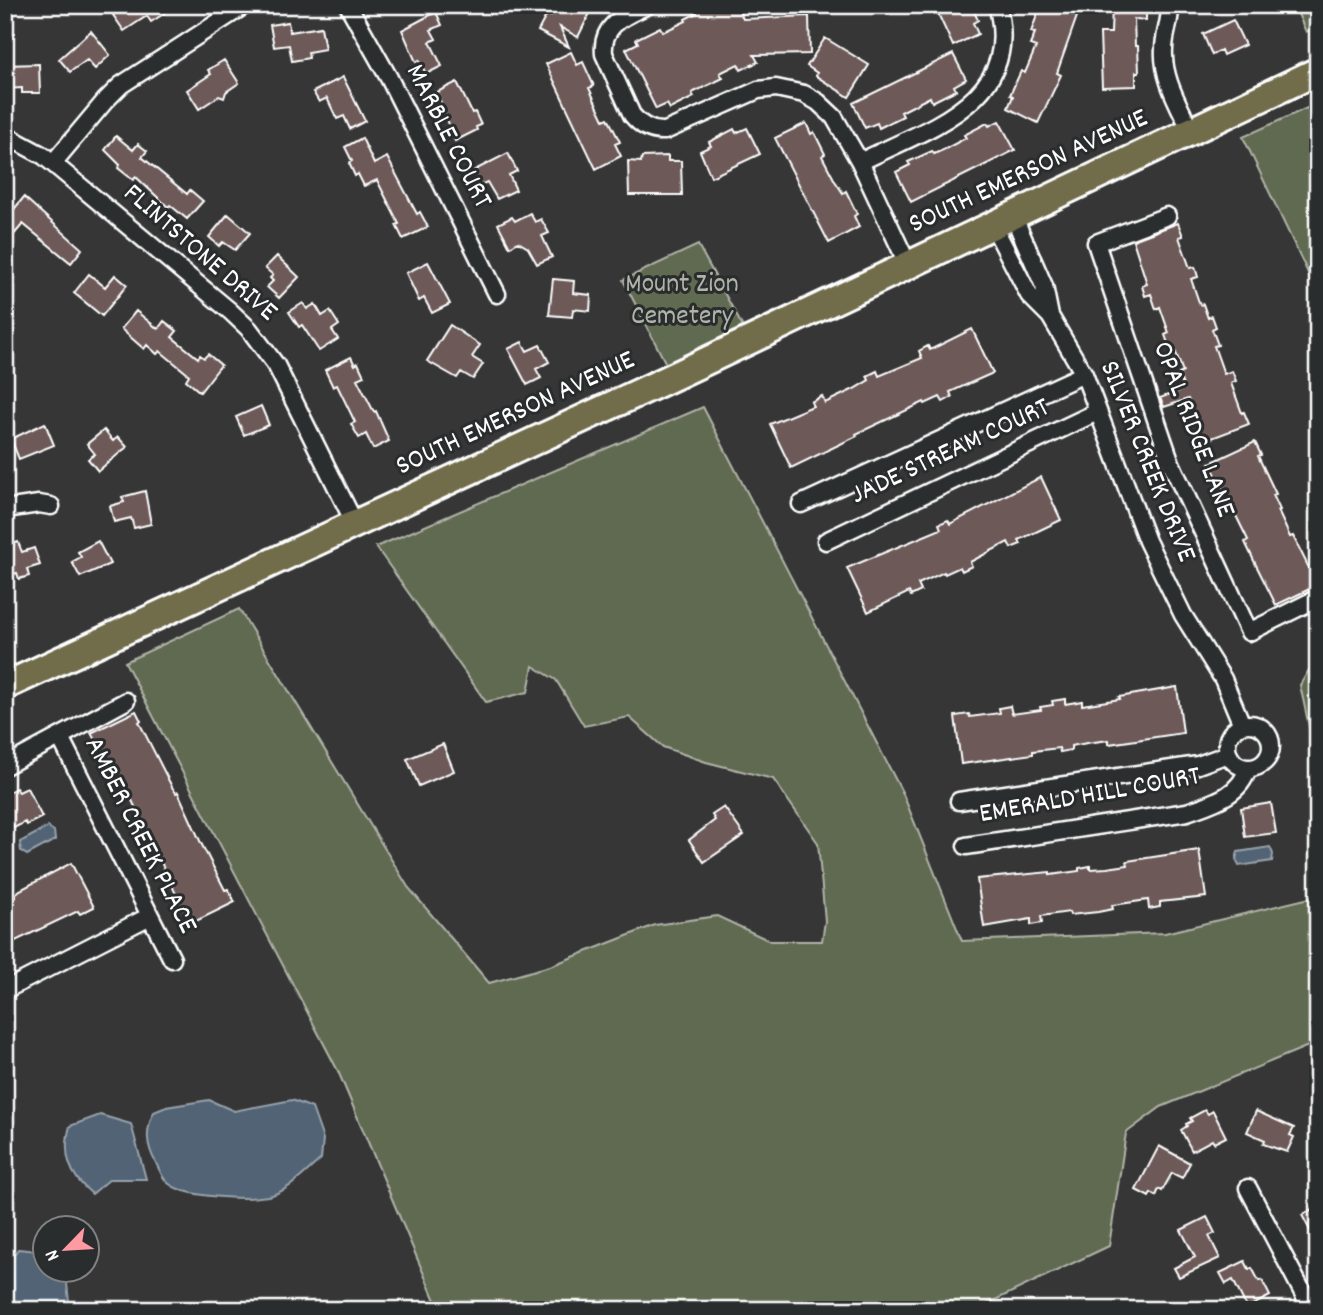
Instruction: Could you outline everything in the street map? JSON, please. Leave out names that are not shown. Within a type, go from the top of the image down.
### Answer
[{"type":"main road","name":"SOUTH EMERSON AVENUE","points":[[5,686],[1318,71]]},
{"type":"street","points":[[53,163],[121,85],[245,5]]},
{"type":"street","name":"MARBLE COURT","points":[[348,5],[389,78],[497,294]]},
{"type":"street","points":[[648,5],[613,24],[605,35],[603,47],[632,115],[646,128],[659,131],[669,130],[758,90],[793,90],[818,103],[834,117],[860,162],[908,265]]},
{"type":"street","points":[[860,162],[958,112],[982,93],[994,74],[1001,53],[1002,23],[997,5]]},
{"type":"street","points":[[1170,5],[1164,66],[1170,86],[1191,131]]},
{"type":"street","name":"FLINTSTONE DRIVE","points":[[5,135],[34,149],[53,163],[249,329],[282,377],[355,524]]},
{"type":"street","name":"OPAL RIDGE LANE","points":[[1167,216],[1096,243],[1171,463],[1249,632],[1318,598]]},
{"type":"street","name":"SILVER CREEK DRIVE","points":[[1003,220],[1028,295],[1050,316],[1084,374],[1147,541],[1182,615],[1223,679],[1242,725]]},
{"type":"street","points":[[801,504],[1084,374]]},
{"type":"street","name":"JADE STREAM COURT","points":[[826,541],[1097,412]]},
{"type":"street","points":[[5,509],[39,504],[51,506]]},
{"type":"street","points":[[5,766],[126,701]]},
{"type":"street","points":[[1242,725],[1256,725],[1262,729],[1267,734],[1271,747],[1266,760],[1248,768],[1236,764],[1228,754],[1227,747],[1231,733],[1242,725]]},
{"type":"street","name":"AMBER CREEK PLACE","points":[[60,737],[172,959]]},
{"type":"street","points":[[959,801],[1198,765],[1228,754]]},
{"type":"street","name":"EMERALD HILL COURT","points":[[966,846],[1187,811],[1221,800],[1237,788],[1246,776],[1248,768]]},
{"type":"street","points":[[5,989],[150,916]]},
{"type":"street","points":[[1248,1188],[1312,1310]]},
{"type":"green space","points":[[1294,5],[1318,5],[1318,27],[1306,32]]},
{"type":"green space","points":[[1318,103],[1318,294],[1243,137]]},
{"type":"green space","name":"Mount Zion Cemetery","points":[[698,245],[744,329],[666,364],[623,280]]},
{"type":"green space","points":[[703,407],[903,794],[962,941],[1165,933],[1318,896],[1318,1042],[1161,1107],[1126,1133],[1109,1246],[974,1310],[439,1310],[338,1071],[125,662],[239,609],[408,887],[489,983],[550,966],[655,925],[717,916],[770,941],[822,941],[825,921],[818,843],[773,779],[706,762],[663,747],[629,717],[584,726],[556,680],[533,666],[528,692],[486,702],[376,547]]},
{"type":"green space","points":[[1318,655],[1318,768],[1300,685]]},
{"type":"water","points":[[48,827],[54,831],[55,840],[27,855],[21,851],[20,842]]},
{"type":"water","points":[[1270,847],[1272,861],[1239,866],[1236,859],[1238,852]]},
{"type":"water","points":[[209,1100],[234,1111],[292,1100],[312,1108],[323,1139],[321,1159],[290,1186],[268,1196],[245,1198],[200,1195],[175,1187],[164,1178],[150,1150],[148,1131],[151,1119],[154,1112],[166,1107]]},
{"type":"water","points":[[100,1115],[131,1124],[146,1179],[110,1179],[92,1194],[78,1179],[69,1163],[68,1136],[70,1126]]},
{"type":"water","points":[[18,1249],[32,1250],[32,1284],[67,1284],[70,1310],[5,1310],[12,1282],[11,1265]]},
{"type":"building","points":[[128,5],[164,5],[161,7],[165,13],[151,22],[147,16],[124,31],[113,15]]},
{"type":"building","points":[[556,5],[590,5],[587,12],[590,13],[578,37],[560,27],[569,47],[538,31],[547,14],[551,16]]},
{"type":"building","points":[[702,5],[737,5],[743,19],[809,16],[810,54],[754,55],[758,62],[741,70],[738,64],[720,73],[723,78],[692,93],[694,97],[670,109],[667,104],[656,109],[626,49],[638,43],[636,39],[660,27],[663,32],[686,21],[685,19],[697,13],[695,9]]},
{"type":"building","points":[[934,5],[971,5],[978,20],[973,23],[978,34],[953,46]]},
{"type":"building","points":[[1045,5],[1081,5],[1057,73],[1061,75],[1038,123],[1008,108],[1013,96],[1010,95],[1021,71],[1025,73],[1036,47],[1030,45],[1035,33],[1031,32],[1040,7],[1044,9]]},
{"type":"building","points":[[1112,5],[1146,5],[1146,20],[1134,19],[1139,72],[1136,72],[1136,86],[1102,87],[1100,33],[1111,33]]},
{"type":"building","points":[[436,12],[442,25],[431,30],[436,39],[430,42],[442,66],[426,74],[419,60],[416,62],[402,30]]},
{"type":"building","points":[[1233,20],[1245,45],[1223,55],[1221,50],[1212,55],[1203,34]]},
{"type":"building","points":[[288,22],[290,32],[321,27],[325,49],[308,52],[309,58],[292,61],[289,45],[274,47],[270,25]]},
{"type":"building","points":[[91,31],[110,55],[95,69],[87,60],[70,72],[59,59]]},
{"type":"building","points":[[825,38],[869,65],[849,97],[816,76],[817,73],[807,66]]},
{"type":"building","points":[[571,52],[577,65],[583,62],[594,86],[589,88],[595,101],[604,120],[608,118],[620,142],[615,144],[621,156],[596,169],[546,64]]},
{"type":"building","points":[[953,54],[966,79],[954,86],[956,90],[932,102],[930,97],[901,112],[903,116],[879,128],[877,123],[865,128],[853,103]]},
{"type":"building","points":[[224,60],[239,83],[226,92],[224,98],[219,96],[199,109],[187,90],[211,74],[208,70]]},
{"type":"building","points":[[39,64],[40,93],[22,93],[22,88],[5,89],[5,65]]},
{"type":"building","points":[[343,77],[365,121],[350,129],[344,116],[337,119],[327,98],[319,102],[313,92]]},
{"type":"building","points":[[457,82],[481,125],[476,127],[477,130],[455,141],[437,92]]},
{"type":"building","points":[[999,121],[1015,150],[911,202],[896,172],[910,165],[908,162],[932,151],[934,154],[966,138],[964,135],[987,123],[989,126]]},
{"type":"building","points":[[806,123],[811,134],[814,132],[825,154],[822,156],[835,181],[843,193],[846,191],[857,214],[854,216],[859,227],[829,243],[775,138]]},
{"type":"building","points":[[747,128],[760,154],[711,177],[700,151],[711,146],[709,142],[734,129],[736,133]]},
{"type":"building","points":[[116,136],[133,150],[138,144],[147,151],[142,157],[187,194],[190,190],[203,201],[187,219],[170,205],[168,207],[136,177],[133,180],[118,168],[120,165],[105,150]]},
{"type":"building","points":[[362,138],[374,164],[387,157],[417,214],[420,212],[428,227],[403,239],[396,225],[399,224],[377,180],[364,186],[358,174],[355,176],[345,147]]},
{"type":"building","points":[[508,153],[517,171],[509,175],[516,190],[497,199],[487,182],[478,186],[471,172]]},
{"type":"building","points":[[668,156],[668,161],[681,161],[682,195],[629,195],[628,161],[641,162],[642,157]]},
{"type":"building","points":[[24,197],[82,249],[71,263],[23,224],[5,245],[5,220]]},
{"type":"building","points":[[530,213],[535,222],[541,219],[549,233],[542,236],[552,257],[537,264],[528,248],[518,242],[510,247],[498,224],[512,217],[515,221]]},
{"type":"building","points":[[228,214],[250,233],[235,250],[223,242],[219,246],[209,237]]},
{"type":"building","points":[[1178,223],[1183,236],[1179,237],[1190,268],[1195,267],[1198,277],[1191,279],[1200,305],[1203,304],[1208,318],[1212,316],[1216,327],[1212,329],[1218,345],[1214,346],[1224,374],[1232,371],[1236,381],[1231,383],[1249,424],[1204,441],[1188,399],[1164,407],[1160,398],[1184,389],[1179,374],[1183,372],[1173,345],[1169,346],[1165,335],[1169,333],[1160,307],[1156,309],[1151,294],[1145,296],[1142,286],[1147,284],[1133,240]]},
{"type":"building","points":[[277,256],[299,277],[279,298],[267,287],[273,281],[270,278],[273,275],[265,268]]},
{"type":"building","points":[[428,262],[450,304],[432,313],[424,298],[419,301],[406,273]]},
{"type":"building","points":[[89,274],[105,287],[115,275],[127,285],[102,316],[74,293]]},
{"type":"building","points":[[553,279],[574,281],[573,293],[591,295],[590,311],[573,309],[572,317],[549,315]]},
{"type":"building","points":[[303,303],[307,309],[315,304],[322,316],[330,311],[339,325],[332,330],[338,339],[319,351],[302,325],[299,327],[289,312]]},
{"type":"building","points":[[136,311],[158,329],[164,321],[177,331],[172,337],[198,358],[200,355],[204,358],[208,354],[221,365],[200,392],[186,380],[189,375],[160,351],[157,354],[147,345],[144,349],[121,329]]},
{"type":"building","points":[[450,325],[480,345],[472,357],[483,364],[473,379],[461,372],[457,378],[427,361]]},
{"type":"building","points":[[972,329],[993,373],[950,392],[952,397],[943,402],[940,397],[925,404],[924,402],[791,468],[770,424],[813,406],[811,402],[822,396],[825,403],[854,389],[869,380],[867,376],[877,371],[879,376],[922,358],[919,351],[928,346],[930,350]]},
{"type":"building","points":[[522,342],[527,351],[540,345],[549,362],[536,369],[541,378],[527,385],[508,349]]},
{"type":"building","points":[[351,357],[355,365],[358,363],[364,376],[357,379],[374,412],[376,411],[389,441],[373,449],[366,434],[359,438],[351,424],[355,422],[337,385],[333,387],[325,370]]},
{"type":"building","points":[[261,406],[269,425],[244,435],[236,417]]},
{"type":"building","points":[[45,423],[54,445],[19,459],[11,439]]},
{"type":"building","points":[[104,430],[113,441],[118,437],[127,447],[98,471],[88,459],[95,454],[87,444]]},
{"type":"building","points":[[1255,442],[1261,455],[1258,456],[1276,494],[1273,495],[1280,510],[1278,511],[1290,537],[1293,536],[1318,582],[1318,585],[1276,605],[1210,463]]},
{"type":"building","points":[[1041,477],[1061,520],[1019,540],[1021,544],[1011,548],[1008,542],[970,562],[972,566],[962,571],[960,567],[945,574],[944,572],[918,584],[921,591],[911,596],[909,592],[868,612],[847,568],[941,529],[939,524],[948,520],[950,524]]},
{"type":"building","points":[[145,491],[151,524],[134,528],[131,518],[114,522],[110,506],[124,502],[122,497]]},
{"type":"building","points":[[98,541],[110,564],[80,577],[72,562],[81,557],[78,552]]},
{"type":"building","points":[[18,542],[22,552],[34,548],[40,565],[27,569],[29,576],[19,579],[17,573],[13,574],[5,552],[5,547]]},
{"type":"building","points":[[1177,687],[1183,733],[1109,744],[1109,740],[1087,743],[1071,746],[1071,750],[1060,752],[1059,748],[1033,751],[1033,754],[961,764],[955,716],[1000,713],[999,708],[1010,706],[1012,714],[1041,710],[1040,707],[1053,705],[1052,701],[1065,699],[1065,704],[1082,701],[1082,705]]},
{"type":"building","points":[[136,711],[141,721],[139,722],[172,787],[178,792],[225,890],[228,889],[235,902],[190,924],[129,794],[126,796],[119,782],[114,784],[109,774],[113,772],[91,733]]},
{"type":"building","points":[[443,744],[454,771],[419,786],[407,759]]},
{"type":"building","points":[[16,788],[19,792],[27,788],[42,817],[14,828],[5,812],[5,794]]},
{"type":"building","points":[[1271,803],[1276,833],[1245,837],[1241,808]]},
{"type":"building","points":[[724,807],[744,835],[704,862],[689,840],[715,820],[712,815]]},
{"type":"building","points":[[1199,850],[1206,897],[1160,902],[1160,907],[1149,909],[1148,900],[1112,905],[1113,909],[1098,912],[1041,916],[1042,923],[1031,925],[1031,919],[984,927],[977,879],[1050,872],[1050,875],[1079,871],[1079,868],[1090,866],[1090,869],[1107,868],[1128,865],[1127,861]]},
{"type":"building","points":[[71,863],[94,907],[80,914],[78,911],[5,946],[5,902],[15,897],[20,890]]},
{"type":"building","points":[[1205,1110],[1208,1114],[1213,1111],[1226,1137],[1214,1143],[1212,1140],[1192,1151],[1181,1130],[1192,1121],[1190,1118]]},
{"type":"building","points":[[1256,1111],[1294,1128],[1290,1135],[1294,1137],[1287,1152],[1263,1144],[1265,1140],[1247,1132]]},
{"type":"building","points":[[1159,1146],[1190,1163],[1182,1178],[1172,1173],[1162,1191],[1159,1189],[1156,1196],[1151,1193],[1149,1197],[1136,1190]]},
{"type":"building","points":[[1318,1207],[1318,1246],[1302,1215]]},
{"type":"building","points":[[1207,1217],[1215,1233],[1209,1236],[1220,1258],[1179,1277],[1174,1268],[1195,1257],[1181,1230]]},
{"type":"building","points":[[1245,1261],[1259,1281],[1262,1280],[1270,1296],[1247,1308],[1233,1280],[1226,1284],[1220,1273]]}]
